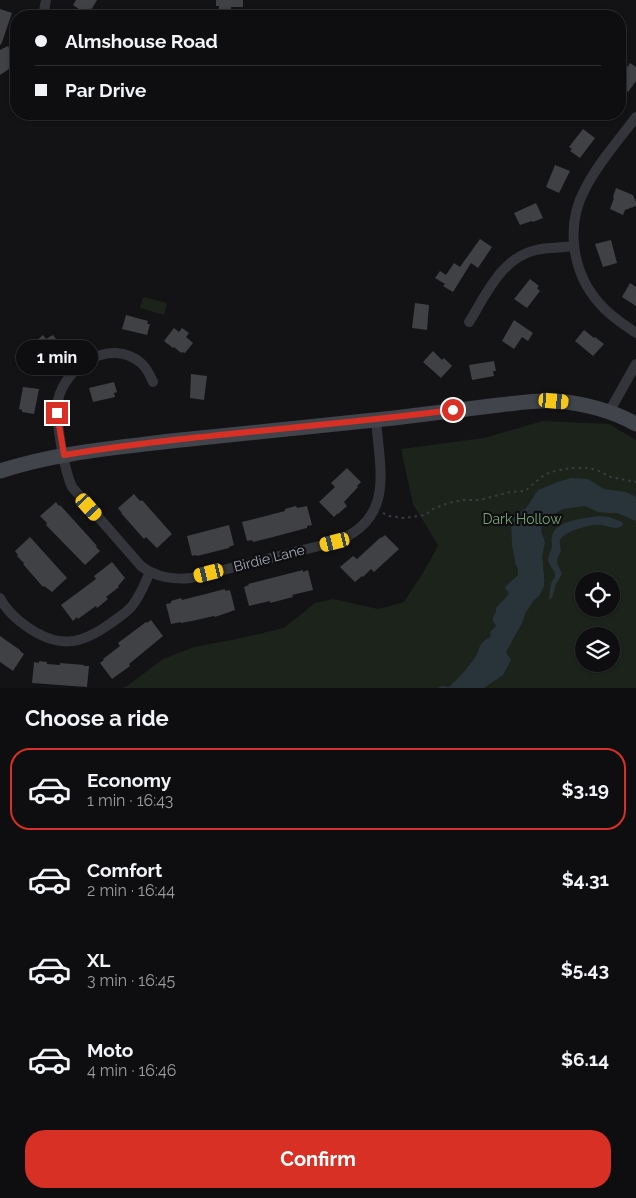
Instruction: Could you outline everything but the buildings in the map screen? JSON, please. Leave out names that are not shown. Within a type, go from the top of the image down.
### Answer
[{"type":"main road","points":[[0,471],[64,455],[154,443],[543,401],[570,402],[609,412],[636,424]]},
{"type":"street","points":[[636,117],[584,190],[579,202],[574,229],[574,246],[579,269],[592,294],[611,315],[636,333]]},
{"type":"street","points":[[469,322],[500,274],[508,265],[525,254],[537,250],[574,246]]},
{"type":"street","name":"Birdie Lane","points":[[153,382],[141,363],[126,354],[110,353],[99,355],[79,367],[64,384],[58,401],[58,419],[69,479],[73,489],[138,563],[150,572],[160,576],[191,578],[335,542],[351,535],[370,518],[380,494],[381,480],[376,420]]},
{"type":"street","points":[[609,412],[636,364]]},
{"type":"street","points":[[0,598],[13,616],[32,630],[56,640],[76,641],[95,634],[130,608],[150,572]]},
{"type":"path","points":[[383,513],[393,517],[404,518],[423,516],[433,509],[448,503],[463,500],[480,500],[510,492],[525,491],[544,475],[571,468],[590,468],[611,477],[636,482]]},
{"type":"green space","points":[[143,297],[167,303],[164,315],[140,308]]},
{"type":"green space","name":"Dark Hollow","points":[[543,421],[609,424],[636,440],[636,688],[122,688],[163,659],[194,647],[284,628],[315,603],[333,599],[378,609],[404,602],[438,545],[413,504],[401,449],[484,438]]},
{"type":"shaded area","points":[[571,478],[588,479],[604,489],[626,492],[636,497],[636,521],[617,513],[598,512],[585,506],[563,509],[549,517],[543,523],[541,531],[545,542],[542,557],[544,586],[525,614],[506,652],[511,660],[503,675],[484,688],[437,688],[442,686],[449,687],[461,675],[477,654],[481,644],[491,636],[490,632],[496,626],[493,617],[496,608],[509,593],[505,588],[506,586],[518,575],[512,545],[511,522],[515,516],[526,508],[538,490]]},
{"type":"shaded area","points":[[598,516],[609,517],[622,522],[623,525],[615,528],[599,525],[587,526],[562,537],[560,540],[561,551],[557,561],[562,574],[556,584],[552,598],[549,600],[555,575],[548,560],[554,531],[564,523]]},
{"type":"route","points":[[57,413],[64,455],[145,444],[396,418],[453,410]]}]
